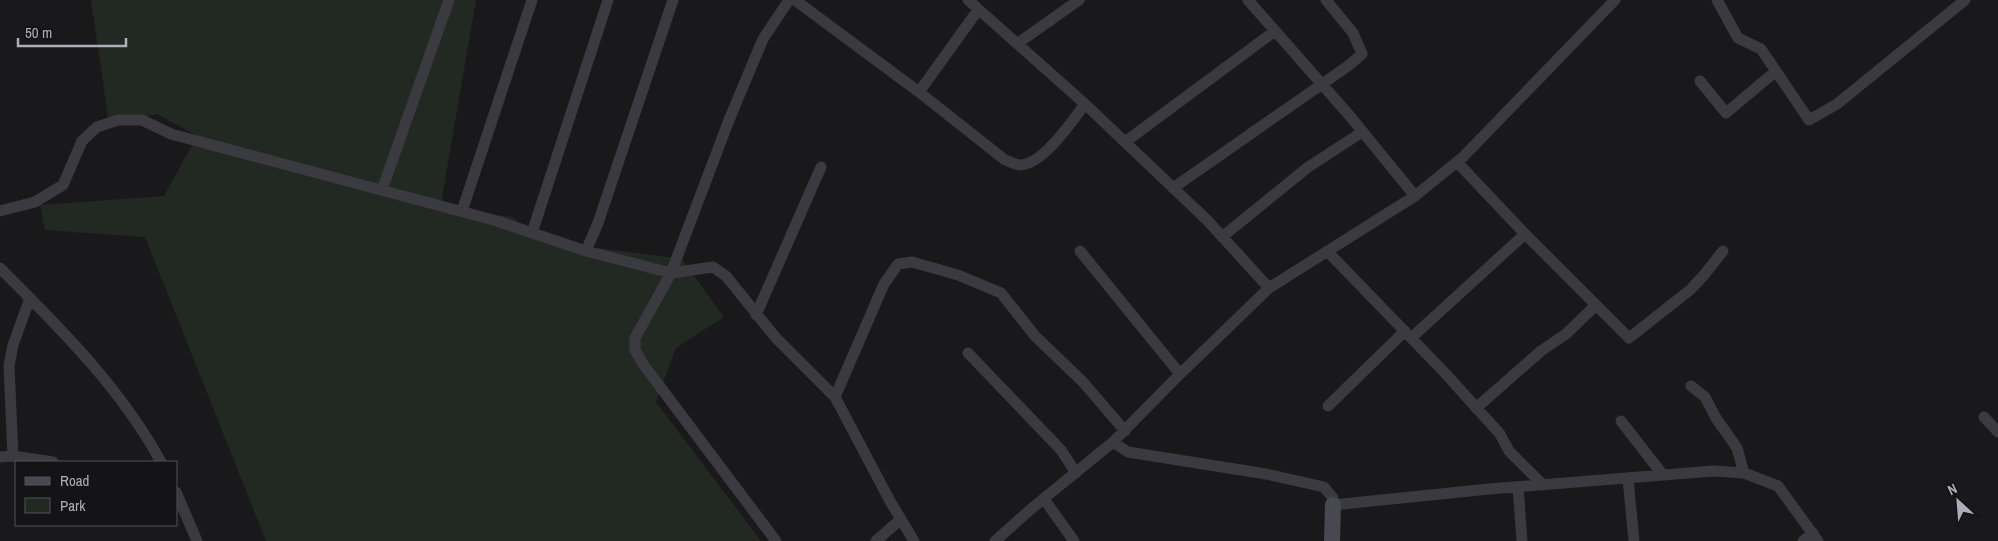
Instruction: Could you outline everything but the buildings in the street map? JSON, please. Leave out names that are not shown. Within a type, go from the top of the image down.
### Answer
[{"type":"street","points":[[382,190],[449,0]]},
{"type":"street","points":[[462,211],[532,0]]},
{"type":"street","points":[[532,232],[608,0]]},
{"type":"street","points":[[586,251],[598,223],[673,0]]},
{"type":"street","points":[[776,541],[642,364],[634,350],[635,338],[671,273],[729,120],[763,39],[789,0]]},
{"type":"street","points":[[795,0],[919,92],[1005,160],[1020,165],[1034,161],[1057,139],[1084,104]]},
{"type":"street","points":[[968,0],[1018,43],[1125,142],[1222,237],[1269,288]]},
{"type":"street","points":[[1018,43],[1079,0]]},
{"type":"street","points":[[1249,0],[1415,196]]},
{"type":"street","points":[[1173,188],[1348,66],[1362,54],[1353,33],[1326,0]]},
{"type":"street","points":[[995,541],[1125,431],[1180,374],[1269,288],[1415,196],[1456,162],[1615,0]]},
{"type":"street","points":[[1717,0],[1738,38],[1761,49],[1809,120],[1837,104],[1965,0]]},
{"type":"street","points":[[919,92],[978,10]]},
{"type":"street","points":[[1125,142],[1275,31]]},
{"type":"street","points":[[1700,81],[1726,113],[1776,70]]},
{"type":"street","points":[[0,211],[35,202],[64,185],[82,141],[97,127],[118,120],[142,120],[171,134],[462,211],[532,232],[586,251],[671,273],[713,267],[726,276],[776,338],[835,396],[914,541]]},
{"type":"street","points":[[1222,237],[1306,168],[1362,132]]},
{"type":"street","points":[[1456,162],[1629,338],[1690,290],[1723,251]]},
{"type":"street","points":[[756,315],[821,167]]},
{"type":"street","points":[[1328,406],[1525,234]]},
{"type":"street","points":[[1080,251],[1180,374]]},
{"type":"street","points":[[1327,252],[1476,408],[1500,434],[1509,451],[1543,485]]},
{"type":"street","points":[[835,396],[884,284],[898,264],[912,262],[958,275],[1001,292],[1035,336],[1083,382],[1125,431]]},
{"type":"street","points":[[0,268],[95,367],[149,441],[159,461]]},
{"type":"street","points":[[13,456],[9,366],[13,345],[30,298]]},
{"type":"street","points":[[1476,408],[1541,351],[1566,334],[1596,304]]},
{"type":"street","points":[[968,353],[1061,450],[1076,473]]},
{"type":"street","points":[[1691,386],[1705,397],[1716,418],[1737,448],[1744,473]]},
{"type":"street","points":[[1984,417],[1998,432]]},
{"type":"street","points":[[1621,421],[1664,475]]},
{"type":"street","points":[[1113,442],[1128,452],[1266,474],[1324,487],[1333,498],[1332,541]]},
{"type":"street","points":[[0,456],[46,461]]},
{"type":"street","points":[[1333,505],[1713,471],[1744,473],[1778,486],[1815,537],[1803,541]]},
{"type":"street","points":[[1628,478],[1634,541]]},
{"type":"street","points":[[1518,487],[1522,541]]},
{"type":"street","points":[[178,497],[197,541]]},
{"type":"street","points":[[1044,499],[1074,541]]},
{"type":"street","points":[[876,541],[901,519]]},
{"type":"green space","points":[[91,0],[476,0],[440,209],[512,217],[544,241],[682,259],[724,317],[676,348],[656,402],[761,541],[266,541],[145,237],[45,230],[40,205],[164,196],[197,136],[157,114],[109,124]]}]
